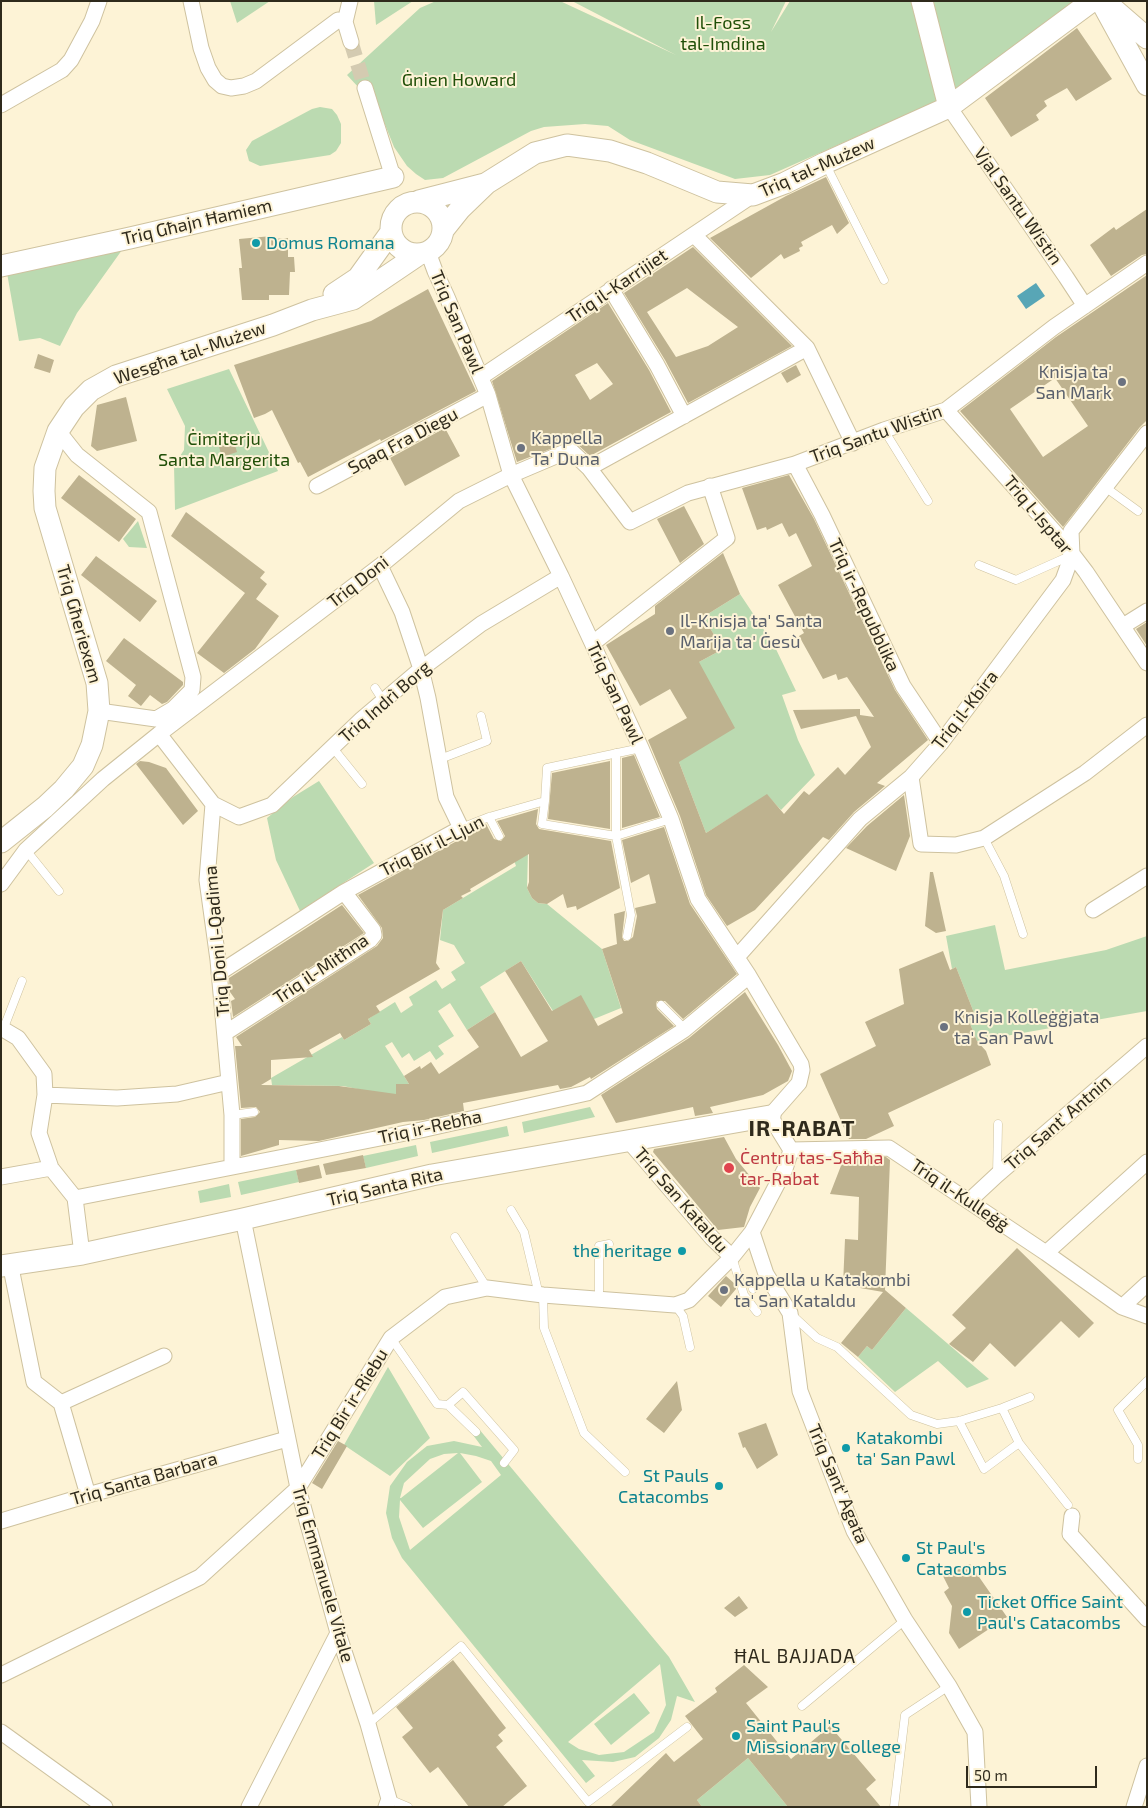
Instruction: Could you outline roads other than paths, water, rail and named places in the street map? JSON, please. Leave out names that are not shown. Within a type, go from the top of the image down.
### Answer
[{"type":"street","points":[[1,105],[62,70],[71,60],[92,21],[98,1]]},
{"type":"street","points":[[191,1],[208,68],[222,86],[231,88],[244,86],[256,81],[334,21],[342,20],[345,22]]},
{"type":"street","points":[[350,1],[345,22],[352,42]]},
{"type":"street","points":[[922,1],[950,107]]},
{"type":"street","name":"Triq tal-Mużew","points":[[444,229],[460,209],[487,184],[535,153],[567,145],[599,149],[628,157],[716,192],[753,195],[785,183],[950,107],[1092,1]]},
{"type":"street","points":[[1103,1],[1147,38]]},
{"type":"street","points":[[1103,1],[1147,85]]},
{"type":"street","points":[[365,88],[393,177],[409,205]]},
{"type":"street","name":"Vjal Santu Wistin","points":[[950,107],[1084,306]]},
{"type":"street","name":"Triq Għajn Ħamiem","points":[[1,266],[393,177]]},
{"type":"street","name":"Triq tal-Mużew","points":[[409,205],[487,184]]},
{"type":"street","name":"Triq il-Karrijiet","points":[[481,377],[753,195]]},
{"type":"street","points":[[409,205],[434,208],[439,214],[444,229],[439,243],[423,254],[403,251],[393,240],[390,232],[391,222],[409,205]]},
{"type":"street","name":"Wesgħa tal-Mużew","points":[[312,310],[358,278],[390,232]]},
{"type":"street","points":[[694,235],[807,348],[853,443]]},
{"type":"street","name":"Wesgħa tal-Mużew","points":[[74,407],[91,390],[116,376],[273,325],[312,310],[353,299],[423,254]]},
{"type":"street","name":"Triq San Pawl","points":[[423,254],[435,271],[481,377],[511,475],[561,576],[641,748],[670,819],[698,899],[749,976],[798,1058],[802,1070],[799,1083],[770,1116]]},
{"type":"street","name":"Triq Santu Wistin","points":[[630,522],[688,493],[795,464],[884,430],[946,410],[1054,327],[1147,263]]},
{"type":"street","points":[[611,290],[657,365],[684,416]]},
{"type":"street","points":[[589,468],[807,348]]},
{"type":"street","name":"Sqaq Fra Diegu","points":[[317,486],[488,395]]},
{"type":"street","name":"Triq Għeriexem","points":[[1,842],[64,789],[83,766],[92,745],[99,711],[97,683],[45,508],[45,468],[58,432],[74,407]]},
{"type":"street","name":"Triq l-Isptar","points":[[946,410],[1060,538],[1086,572],[1147,663]]},
{"type":"street","points":[[58,432],[77,455],[149,512],[193,677],[192,690],[173,709],[156,719],[99,711]]},
{"type":"street","name":"Triq il-Kbira","points":[[737,957],[860,819],[911,777],[941,743],[1063,580],[1072,555],[1071,531],[1147,433]]},
{"type":"street","name":"Triq Doni","points":[[1,884],[26,850],[103,779],[159,734],[380,566],[459,501],[511,475],[570,450],[589,468],[630,522]]},
{"type":"street","name":"Triq ir-Repubblika","points":[[795,464],[822,515],[903,686],[941,743]]},
{"type":"street","points":[[592,643],[727,538],[710,486]]},
{"type":"street","points":[[380,566],[402,612],[421,669],[446,797],[461,828]]},
{"type":"street","name":"Triq Indrì Borg","points":[[213,804],[239,817],[272,805],[362,719],[421,669],[481,624],[561,576]]},
{"type":"street","points":[[1122,626],[1147,611]]},
{"type":"street","points":[[911,777],[921,844],[956,844],[984,838],[1085,773],[1147,725]]},
{"type":"street","points":[[159,734],[213,804]]},
{"type":"street","points":[[83,766],[103,779]]},
{"type":"street","name":"Triq Doni l-Qadima","points":[[213,804],[207,880],[230,1082],[232,1166]]},
{"type":"street","name":"Triq Bir il-Ljun","points":[[219,973],[344,892],[461,828]]},
{"type":"street","points":[[1093,910],[1147,876]]},
{"type":"street","name":"Triq il-Mitħna","points":[[225,1033],[370,940],[374,935],[373,930],[344,892]]},
{"type":"street","name":"Triq ir-Rebħa","points":[[76,1198],[421,1130],[587,1093],[685,1028],[749,976]]},
{"type":"street","points":[[2,1030],[18,1038],[44,1074],[45,1095],[39,1133],[51,1168],[76,1198],[82,1254]]},
{"type":"street","name":"Triq Sant' Antnin","points":[[970,1201],[997,1175],[1147,1046]]},
{"type":"street","points":[[45,1095],[117,1098],[177,1094],[230,1082]]},
{"type":"street","points":[[770,1116],[791,1150]]},
{"type":"street","name":"Triq Santa Rita","points":[[6,1264],[82,1254],[432,1175],[770,1116]]},
{"type":"street","name":"Triq San Kataldu","points":[[628,1140],[712,1238],[732,1258],[752,1232],[785,1169],[791,1150]]},
{"type":"street","name":"Triq il-Kulleġġ","points":[[791,1150],[889,1148],[970,1201],[1122,1307],[1147,1316]]},
{"type":"street","points":[[1046,1253],[1147,1162]]},
{"type":"street","points":[[1,1177],[51,1168]]},
{"type":"street","name":"Triq Emmanuele Vitale","points":[[243,1219],[298,1488],[338,1633],[368,1724],[387,1803]]},
{"type":"street","name":"Triq Sant' Agata","points":[[752,1232],[766,1274],[790,1313],[800,1391],[854,1531],[975,1732],[979,1807]]},
{"type":"street","points":[[674,1304],[689,1300],[732,1258]]},
{"type":"street","points":[[6,1264],[34,1382],[61,1403],[88,1495]]},
{"type":"street","points":[[1122,1307],[1147,1284]]},
{"type":"street","name":"Triq Bir ir-Riebu","points":[[1,1675],[200,1577],[298,1488],[391,1338],[445,1297],[487,1288],[541,1295],[674,1304]]},
{"type":"street","points":[[61,1403],[164,1356]]},
{"type":"street","name":"Triq Santa Barbara","points":[[1,1521],[287,1439]]},
{"type":"street","points":[[1070,1511],[1070,1534],[1147,1619]]},
{"type":"street","points":[[249,1807],[338,1633]]},
{"type":"street","points":[[1,1732],[104,1807]]},
{"type":"street","points":[[1134,1807],[1147,1766]]},
{"type":"lane","points":[[825,163],[884,280]]},
{"type":"lane","points":[[884,430],[928,501]]},
{"type":"lane","points":[[1105,487],[1138,511]]},
{"type":"lane","points":[[979,566],[1016,580],[1072,555]]},
{"type":"lane","points":[[375,688],[384,702]]},
{"type":"lane","points":[[440,759],[487,741],[481,716]]},
{"type":"lane","points":[[332,748],[362,784]]},
{"type":"lane","points":[[641,748],[546,768],[542,824],[616,836],[670,819]]},
{"type":"lane","points":[[616,753],[616,836],[631,915],[627,936]]},
{"type":"lane","name":"Triq Bir il-Ljun","points":[[461,828],[489,817],[545,801]]},
{"type":"lane","points":[[489,817],[499,836]]},
{"type":"lane","points":[[984,838],[1004,876],[1023,934]]},
{"type":"lane","points":[[26,850],[59,891]]},
{"type":"lane","points":[[2,1030],[22,981]]},
{"type":"lane","points":[[661,1005],[685,1028]]},
{"type":"lane","points":[[232,1115],[254,1112]]},
{"type":"lane","points":[[997,1175],[998,1124]]},
{"type":"lane","points":[[511,1210],[524,1232],[541,1295],[544,1328],[584,1433],[625,1472]]},
{"type":"lane","points":[[455,1237],[487,1288]]},
{"type":"lane","points":[[599,1298],[599,1246],[609,1244]]},
{"type":"lane","points":[[732,1258],[744,1295],[757,1312]]},
{"type":"lane","points":[[753,1289],[766,1274]]},
{"type":"lane","points":[[674,1304],[683,1316],[690,1347]]},
{"type":"lane","points":[[790,1313],[817,1338],[837,1346],[911,1415],[937,1424],[959,1421],[1030,1397]]},
{"type":"lane","points":[[391,1338],[437,1404],[448,1405],[476,1432]]},
{"type":"lane","points":[[1138,1459],[1138,1445],[1118,1410],[1147,1381]]},
{"type":"lane","points":[[448,1405],[462,1392],[514,1450],[504,1463]]},
{"type":"lane","points":[[1002,1408],[1019,1443],[1070,1511]]},
{"type":"lane","points":[[959,1421],[984,1468],[1019,1443]]},
{"type":"lane","points":[[802,1706],[906,1620]]},
{"type":"lane","points":[[368,1724],[461,1646],[588,1802],[687,1726]]},
{"type":"lane","points":[[894,1807],[905,1715],[949,1686]]},
{"type":"lane","points":[[387,1803],[408,1807]]},
{"type":"water","points":[[1036,283],[1045,296],[1026,309],[1017,296]]},
{"type":"tunnel","points":[[351,42],[365,88]]},
{"type":"place","name":"Domus Romana","points":[[256,243]]},
{"type":"place","name":"Knisja ta' San Mark","points":[[1122,382]]},
{"type":"place","name":"Kappella Ta' Duna","points":[[521,448]]},
{"type":"place","name":"Il-Knisja ta' Santa Marija ta' Ġesù","points":[[670,631]]},
{"type":"place","name":"Knisja Kolleġġjata ta' San Pawl","points":[[944,1027]]},
{"type":"place","name":"Ċentru tas-Saħħa tar-Rabat","points":[[729,1168]]},
{"type":"place","name":"the heritage","points":[[682,1251]]},
{"type":"place","name":"Kappella u Katakombi ta' San Kataldu","points":[[724,1290]]},
{"type":"place","name":"Katakombi ta' San Pawl","points":[[846,1448]]},
{"type":"place","name":"St Pauls Catacombs","points":[[719,1486]]},
{"type":"place","name":"St Paul's Catacombs","points":[[906,1558]]},
{"type":"place","name":"Ticket Office Saint Paul's Catacombs","points":[[967,1612]]},
{"type":"place","name":"Saint Paul's Missionary College","points":[[736,1736]]},
{"type":"district","name":"IR-RABAT","points":[[802,1129]]},
{"type":"district","name":"ĦAL BAJJADA","points":[[795,1657]]},
{"type":"park label","name":"Il-Foss tal-Imdina","points":[[723,33]]},
{"type":"park label","name":"Ġnien Howard","points":[[459,80]]},
{"type":"park label","name":"Ċimiterju Santa Margerita","points":[[224,449]]}]
